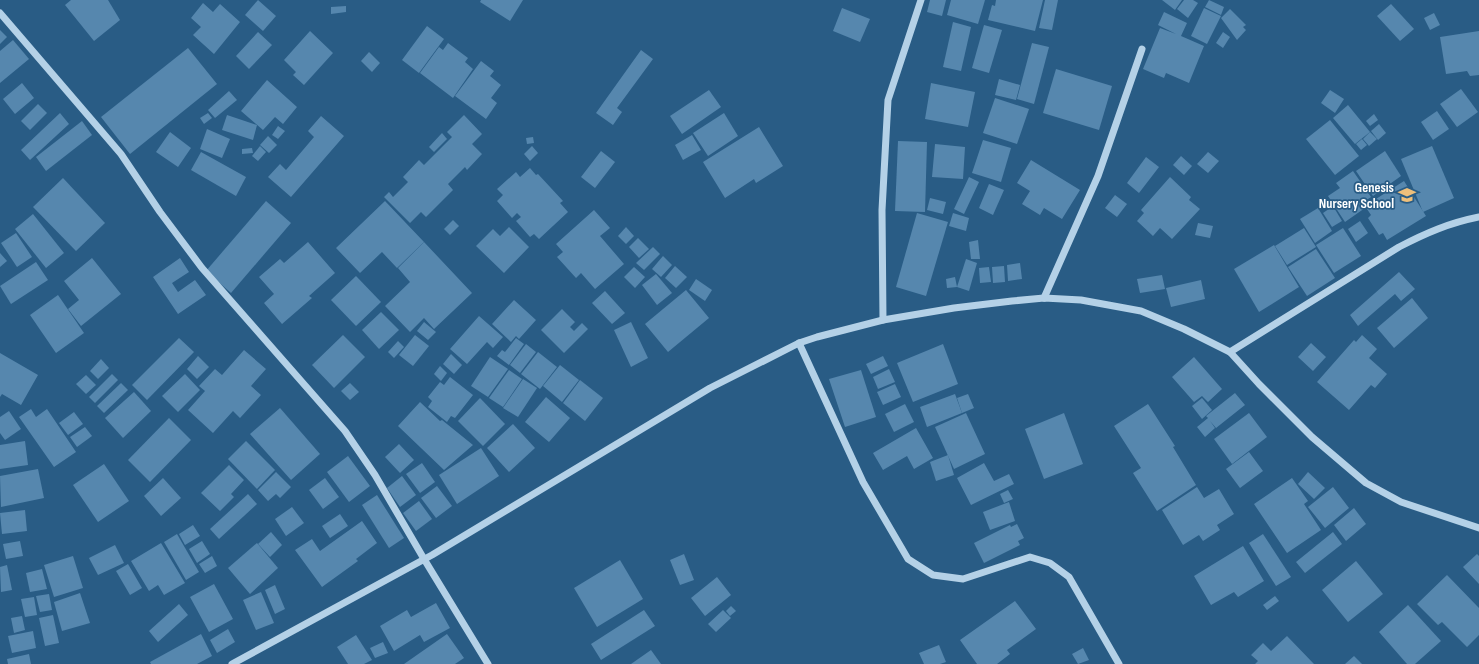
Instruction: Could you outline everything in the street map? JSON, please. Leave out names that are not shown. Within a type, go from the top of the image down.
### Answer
[{"type":"street","points":[[882,320],[882,210],[888,100],[921,0]]},
{"type":"street","points":[[0,13],[121,154],[160,212],[202,268],[346,431],[372,469],[424,559],[488,664]]},
{"type":"street","points":[[1044,298],[1098,176],[1142,49]]},
{"type":"street","points":[[1230,352],[1399,247],[1425,233],[1453,222],[1479,217]]},
{"type":"street","points":[[232,664],[424,559],[710,388],[799,344],[817,337],[882,320],[954,308],[1044,298],[1081,300],[1141,311],[1230,352],[1259,384],[1312,437],[1366,483],[1401,502],[1479,528]]},
{"type":"street","points":[[799,344],[863,482],[908,559],[933,575],[963,579],[1030,557],[1050,563],[1069,577],[1119,664]]},
{"type":"building","points":[[71,0],[108,0],[120,20],[94,41],[65,5]]},
{"type":"building","points":[[258,0],[276,16],[263,31],[245,15]]},
{"type":"building","points":[[481,0],[523,0],[510,21],[480,2]]},
{"type":"building","points":[[930,0],[946,0],[942,16],[927,12]]},
{"type":"building","points":[[951,0],[985,0],[978,24],[947,15]]},
{"type":"building","points":[[996,0],[1043,0],[1035,31],[988,20],[992,5],[995,6]]},
{"type":"building","points":[[1045,0],[1058,0],[1052,30],[1039,28]]},
{"type":"building","points":[[1162,0],[1182,0],[1175,10]]},
{"type":"building","points":[[1184,0],[1193,0],[1198,3],[1188,18],[1177,9]]},
{"type":"building","points":[[1209,0],[1224,7],[1221,15],[1205,7]]},
{"type":"building","points":[[203,3],[213,12],[220,4],[240,22],[214,54],[193,35],[201,27],[191,18]]},
{"type":"building","points":[[1391,4],[1414,29],[1400,41],[1377,16]]},
{"type":"building","points":[[346,6],[346,12],[331,14],[331,7]]},
{"type":"building","points":[[842,8],[870,19],[860,42],[833,31]]},
{"type":"building","points":[[1204,8],[1221,16],[1207,44],[1191,36]]},
{"type":"building","points":[[1230,9],[1246,25],[1243,27],[1246,30],[1237,40],[1221,18]]},
{"type":"building","points":[[1164,12],[1187,23],[1181,36],[1204,46],[1189,83],[1166,73],[1164,78],[1143,69],[1160,28],[1176,34],[1158,25]]},
{"type":"building","points":[[1434,13],[1440,25],[1430,30],[1424,18]]},
{"type":"building","points":[[953,22],[971,27],[961,71],[943,67]]},
{"type":"building","points":[[984,25],[1002,30],[989,73],[972,68]]},
{"type":"building","points":[[427,26],[444,39],[419,73],[402,60]]},
{"type":"building","points":[[0,30],[7,37],[0,44]]},
{"type":"building","points":[[310,31],[333,53],[304,85],[293,75],[296,72],[284,60]]},
{"type":"building","points":[[1479,31],[1479,75],[1470,76],[1467,71],[1446,74],[1440,37]]},
{"type":"building","points":[[258,32],[272,45],[249,69],[236,56]]},
{"type":"building","points":[[1223,32],[1230,37],[1223,48],[1216,43]]},
{"type":"building","points":[[13,40],[29,59],[0,83],[0,51]]},
{"type":"building","points":[[448,43],[468,58],[465,62],[473,69],[453,98],[420,73],[439,47],[443,50]]},
{"type":"building","points":[[1032,43],[1049,47],[1034,104],[1017,99]]},
{"type":"building","points":[[188,48],[217,84],[130,154],[101,117]]},
{"type":"building","points":[[641,50],[653,59],[617,108],[622,112],[613,125],[596,113]]},
{"type":"building","points":[[369,52],[380,63],[372,72],[361,61]]},
{"type":"building","points":[[481,61],[494,71],[490,76],[501,85],[491,98],[497,103],[486,119],[455,96]]},
{"type":"building","points":[[1056,69],[1112,86],[1099,130],[1043,113]]},
{"type":"building","points":[[999,79],[1020,85],[1016,100],[995,95]]},
{"type":"building","points":[[267,80],[297,107],[283,124],[275,117],[263,130],[241,111]]},
{"type":"building","points":[[22,83],[34,98],[15,114],[3,99]]},
{"type":"building","points":[[931,83],[975,92],[968,127],[925,119]]},
{"type":"building","points":[[1461,89],[1478,112],[1457,127],[1440,104]]},
{"type":"building","points":[[709,90],[721,107],[682,134],[670,116]]},
{"type":"building","points":[[1330,90],[1344,99],[1335,113],[1321,103]]},
{"type":"building","points":[[229,91],[237,100],[215,118],[208,110]]},
{"type":"building","points":[[995,98],[1029,109],[1017,144],[983,133]]},
{"type":"building","points":[[38,104],[47,113],[30,130],[21,121]]},
{"type":"building","points":[[1348,105],[1370,132],[1355,144],[1333,118]]},
{"type":"building","points":[[1437,111],[1449,129],[1433,140],[1421,122]]},
{"type":"building","points":[[60,113],[69,124],[30,160],[21,150]]},
{"type":"building","points":[[208,113],[212,118],[204,124],[200,118]]},
{"type":"building","points":[[724,113],[738,136],[708,156],[693,133]]},
{"type":"building","points":[[1374,114],[1378,120],[1370,126],[1366,121]]},
{"type":"building","points":[[227,115],[257,125],[253,140],[222,130]]},
{"type":"building","points":[[464,115],[482,134],[472,144],[482,154],[467,170],[465,167],[448,184],[453,190],[426,217],[421,212],[410,223],[384,197],[389,192],[393,197],[408,182],[403,177],[419,160],[424,165],[452,137],[447,132]]},
{"type":"building","points":[[321,116],[344,136],[291,197],[268,177],[280,164],[286,170],[314,137],[308,131]]},
{"type":"building","points":[[1330,120],[1359,156],[1335,175],[1306,139]]},
{"type":"building","points":[[82,121],[92,135],[46,171],[36,157]]},
{"type":"building","points":[[1379,124],[1386,133],[1378,140],[1371,131]]},
{"type":"building","points":[[278,126],[285,131],[278,139],[272,135]]},
{"type":"building","points":[[759,127],[783,166],[756,183],[754,179],[725,198],[703,162]]},
{"type":"building","points":[[207,129],[230,139],[222,158],[200,149]]},
{"type":"building","points":[[170,132],[191,148],[178,167],[156,152]]},
{"type":"building","points":[[1370,132],[1377,139],[1369,146],[1363,139]]},
{"type":"building","points":[[442,133],[447,139],[434,152],[429,147]]},
{"type":"building","points":[[692,135],[701,150],[683,160],[675,145]]},
{"type":"building","points":[[268,136],[277,145],[269,153],[260,145]]},
{"type":"building","points":[[533,137],[534,143],[527,144],[526,138]]},
{"type":"building","points":[[1362,139],[1367,145],[1361,150],[1356,144]]},
{"type":"building","points":[[983,140],[1011,148],[1001,182],[972,173]]},
{"type":"building","points":[[898,141],[927,142],[925,212],[895,211]]},
{"type":"building","points":[[935,144],[965,147],[963,179],[932,177]]},
{"type":"building","points":[[260,146],[266,152],[258,161],[252,156]]},
{"type":"building","points":[[532,146],[538,153],[530,161],[524,154]]},
{"type":"building","points":[[1432,146],[1454,198],[1423,212],[1401,159]]},
{"type":"building","points":[[252,148],[253,153],[242,154],[242,149]]},
{"type":"building","points":[[601,151],[615,162],[595,188],[581,177]]},
{"type":"building","points":[[1385,151],[1401,176],[1373,196],[1356,171]]},
{"type":"building","points":[[201,152],[246,177],[236,196],[191,170]]},
{"type":"building","points":[[1208,152],[1219,161],[1208,173],[1197,164]]},
{"type":"building","points":[[1181,156],[1192,166],[1184,175],[1173,165]]},
{"type":"building","points":[[1146,157],[1159,167],[1139,193],[1127,183]]},
{"type":"building","points":[[1031,160],[1080,190],[1062,219],[1044,208],[1040,215],[1022,204],[1030,191],[1017,183]]},
{"type":"building","points":[[530,168],[536,175],[538,174],[563,201],[560,203],[568,212],[539,239],[534,234],[530,237],[516,221],[521,217],[517,213],[512,218],[497,201],[503,195],[497,189],[516,172],[520,177]]},
{"type":"building","points":[[1353,171],[1371,197],[1362,203],[1365,208],[1345,222],[1328,196],[1340,188],[1336,183]]},
{"type":"building","points":[[969,177],[979,182],[964,214],[954,209]]},
{"type":"building","points":[[1170,177],[1191,197],[1189,200],[1200,209],[1172,239],[1160,228],[1153,236],[1137,221],[1144,213],[1141,210]]},
{"type":"building","points":[[63,178],[105,223],[76,251],[33,207]]},
{"type":"building","points":[[1404,181],[1426,216],[1387,240],[1383,233],[1379,235],[1368,218],[1371,215],[1365,206]]},
{"type":"building","points":[[989,184],[1004,190],[993,215],[979,208]]},
{"type":"building","points":[[1115,195],[1127,204],[1117,217],[1105,208]]},
{"type":"building","points":[[930,198],[946,202],[943,214],[927,210]]},
{"type":"building","points":[[266,201],[291,223],[231,293],[206,271]]},
{"type":"building","points":[[385,201],[424,242],[397,268],[382,252],[360,273],[336,248]]},
{"type":"building","points":[[1333,206],[1342,221],[1332,227],[1323,213]]},
{"type":"building","points":[[1318,208],[1332,231],[1315,243],[1300,219]]},
{"type":"building","points":[[594,210],[610,228],[600,236],[624,264],[595,289],[581,273],[576,278],[557,257],[563,252],[556,244]]},
{"type":"building","points":[[917,213],[948,222],[926,296],[896,287]]},
{"type":"building","points":[[953,213],[969,218],[966,231],[949,226]]},
{"type":"building","points":[[33,214],[64,253],[46,268],[15,229]]},
{"type":"building","points":[[453,220],[459,226],[450,235],[444,229]]},
{"type":"building","points":[[1360,221],[1368,233],[1356,242],[1348,229]]},
{"type":"building","points":[[1198,223],[1213,226],[1210,238],[1195,235]]},
{"type":"building","points":[[509,227],[529,247],[504,273],[476,246],[493,229],[500,236]]},
{"type":"building","points":[[626,227],[634,236],[626,244],[618,236]]},
{"type":"building","points":[[1304,228],[1316,247],[1287,265],[1275,246]]},
{"type":"building","points":[[1343,228],[1361,256],[1334,273],[1316,245]]},
{"type":"building","points":[[16,233],[32,257],[17,267],[1,243]]},
{"type":"building","points":[[638,238],[649,249],[639,258],[629,247]]},
{"type":"building","points":[[978,240],[980,259],[971,259],[969,242]]},
{"type":"building","points":[[308,242],[335,273],[309,296],[312,298],[282,324],[264,303],[274,294],[259,277],[280,259],[284,263]]},
{"type":"building","points":[[424,242],[472,293],[434,329],[424,318],[410,332],[385,306],[410,282],[398,268]]},
{"type":"building","points":[[1274,245],[1299,287],[1259,312],[1234,269]]},
{"type":"building","points":[[653,247],[660,254],[644,270],[636,263]]},
{"type":"building","points":[[1316,249],[1335,278],[1307,296],[1288,267]]},
{"type":"building","points":[[0,253],[7,261],[0,267]]},
{"type":"building","points":[[663,256],[672,265],[661,277],[652,269]]},
{"type":"building","points":[[92,258],[121,294],[81,326],[68,309],[79,300],[64,281]]},
{"type":"building","points":[[180,258],[189,272],[172,283],[178,292],[195,280],[206,295],[178,314],[153,277]]},
{"type":"building","points":[[966,259],[977,263],[969,291],[957,287]]},
{"type":"building","points":[[36,262],[48,280],[11,304],[0,286]]},
{"type":"building","points":[[1020,263],[1022,279],[1008,281],[1007,265]]},
{"type":"building","points":[[675,266],[687,277],[676,288],[665,278]]},
{"type":"building","points":[[1004,266],[1005,282],[993,283],[992,267]]},
{"type":"building","points":[[634,267],[645,277],[635,288],[624,277]]},
{"type":"building","points":[[989,267],[991,282],[980,283],[979,268]]},
{"type":"building","points":[[1399,272],[1415,289],[1401,301],[1395,294],[1358,326],[1350,315]]},
{"type":"building","points":[[656,274],[672,293],[657,305],[642,285]]},
{"type":"building","points":[[1162,275],[1165,289],[1140,293],[1137,279]]},
{"type":"building","points":[[356,276],[381,302],[356,326],[331,300]]},
{"type":"building","points":[[955,277],[957,287],[947,288],[946,279]]},
{"type":"building","points":[[696,279],[712,290],[705,301],[689,290]]},
{"type":"building","points":[[1201,280],[1205,299],[1171,307],[1166,288]]},
{"type":"building","points":[[686,290],[709,318],[668,352],[645,324]]},
{"type":"building","points":[[605,291],[625,313],[612,324],[592,303]]},
{"type":"building","points":[[58,295],[84,333],[56,353],[30,315]]},
{"type":"building","points":[[1412,298],[1428,318],[1394,348],[1377,328]]},
{"type":"building","points":[[514,300],[536,320],[519,339],[516,336],[511,342],[492,324]]},
{"type":"building","points":[[562,309],[575,322],[570,327],[574,331],[582,323],[588,329],[564,353],[541,330]]},
{"type":"building","points":[[381,312],[399,330],[379,349],[362,330]]},
{"type":"building","points":[[479,316],[503,337],[493,348],[487,342],[467,364],[450,349]]},
{"type":"building","points":[[424,322],[436,332],[428,340],[417,331]]},
{"type":"building","points":[[631,322],[648,358],[631,367],[614,330]]},
{"type":"building","points":[[343,335],[365,357],[334,388],[312,365]]},
{"type":"building","points":[[415,335],[429,346],[413,366],[399,355]]},
{"type":"building","points":[[1362,335],[1377,349],[1369,358],[1387,374],[1375,388],[1371,385],[1349,410],[1317,382],[1354,340],[1356,342]]},
{"type":"building","points":[[179,338],[194,352],[147,400],[132,385]]},
{"type":"building","points":[[516,338],[524,344],[509,365],[497,356],[502,350],[505,352]]},
{"type":"building","points":[[398,341],[404,347],[394,358],[388,352]]},
{"type":"building","points":[[1311,343],[1326,357],[1313,371],[1298,357]]},
{"type":"building","points":[[526,344],[536,352],[520,373],[510,365]]},
{"type":"building","points":[[943,344],[958,384],[913,402],[897,363]]},
{"type":"building","points":[[244,350],[266,369],[251,386],[261,395],[240,418],[233,411],[213,433],[188,410],[205,391],[199,386],[215,369],[222,375]]},
{"type":"building","points":[[538,352],[557,367],[540,389],[521,374]]},
{"type":"building","points":[[0,353],[38,375],[21,405],[2,394],[0,397]]},
{"type":"building","points":[[451,354],[462,365],[454,374],[443,364]]},
{"type":"building","points":[[198,356],[209,367],[197,379],[187,369]]},
{"type":"building","points":[[883,356],[888,366],[871,374],[866,364]]},
{"type":"building","points":[[490,357],[508,369],[488,397],[471,386]]},
{"type":"building","points":[[1194,357],[1222,389],[1208,402],[1202,396],[1194,402],[1172,377]]},
{"type":"building","points":[[101,359],[109,368],[98,379],[90,371]]},
{"type":"building","points":[[560,365],[579,380],[562,402],[543,386]]},
{"type":"building","points":[[440,366],[447,373],[441,381],[434,374]]},
{"type":"building","points":[[889,369],[895,382],[878,389],[873,377]]},
{"type":"building","points":[[509,370],[522,379],[503,407],[489,398]]},
{"type":"building","points":[[861,370],[876,417],[845,427],[829,379]]},
{"type":"building","points":[[112,374],[118,380],[95,403],[89,397]]},
{"type":"building","points":[[185,374],[200,390],[178,412],[162,396]]},
{"type":"building","points":[[86,375],[96,385],[86,394],[76,384]]},
{"type":"building","points":[[450,377],[473,395],[455,418],[451,416],[447,422],[428,407],[432,401],[428,397],[440,382],[444,385]]},
{"type":"building","points":[[523,379],[537,388],[518,417],[503,408]]},
{"type":"building","points":[[580,380],[603,398],[585,421],[563,403]]},
{"type":"building","points":[[121,383],[128,390],[104,413],[97,406]]},
{"type":"building","points":[[350,383],[359,392],[350,400],[341,391]]},
{"type":"building","points":[[895,384],[901,397],[883,405],[877,392]]},
{"type":"building","points":[[134,392],[151,411],[123,438],[105,418]]},
{"type":"building","points":[[1235,393],[1245,405],[1216,428],[1210,421],[1215,428],[1205,437],[1197,427],[1208,418],[1206,416]]},
{"type":"building","points":[[955,394],[962,413],[927,427],[920,407]]},
{"type":"building","points":[[968,394],[974,408],[962,413],[957,398]]},
{"type":"building","points":[[546,397],[570,418],[549,442],[525,422]]},
{"type":"building","points":[[480,398],[505,424],[483,446],[458,421]]},
{"type":"building","points":[[1202,398],[1212,410],[1202,419],[1192,406]]},
{"type":"building","points":[[420,402],[440,421],[442,420],[473,445],[444,470],[398,426]]},
{"type":"building","points":[[905,404],[914,422],[894,432],[885,414]]},
{"type":"building","points":[[1148,404],[1175,446],[1173,447],[1196,485],[1157,511],[1133,473],[1141,468],[1114,426]]},
{"type":"building","points":[[280,408],[320,454],[291,480],[250,434]]},
{"type":"building","points":[[31,409],[36,417],[47,409],[76,452],[54,467],[19,417]]},
{"type":"building","points":[[9,411],[21,429],[5,440],[0,433],[0,417]]},
{"type":"building","points":[[74,412],[83,424],[68,435],[59,423]]},
{"type":"building","points":[[966,413],[985,454],[954,469],[935,427]]},
{"type":"building","points":[[1064,413],[1083,464],[1044,479],[1025,429]]},
{"type":"building","points":[[1249,413],[1267,437],[1232,464],[1214,439]]},
{"type":"building","points":[[169,418],[191,440],[150,482],[128,460]]},
{"type":"building","points":[[513,424],[535,448],[509,472],[487,448]]},
{"type":"building","points":[[85,427],[92,436],[77,447],[70,437]]},
{"type":"building","points":[[916,428],[933,458],[914,469],[907,456],[883,470],[873,453]]},
{"type":"building","points":[[25,441],[28,465],[0,469],[0,445]]},
{"type":"building","points":[[246,441],[275,470],[257,489],[228,459]]},
{"type":"building","points":[[399,444],[414,460],[400,473],[385,457]]},
{"type":"building","points":[[481,448],[499,476],[457,504],[439,475]]},
{"type":"building","points":[[1249,452],[1263,471],[1240,488],[1226,469]]},
{"type":"building","points":[[948,455],[954,475],[936,481],[930,462]]},
{"type":"building","points":[[348,456],[370,486],[349,502],[327,472]]},
{"type":"building","points":[[422,463],[435,482],[420,493],[406,474]]},
{"type":"building","points":[[984,463],[994,481],[1009,474],[1014,484],[971,505],[957,478]]},
{"type":"building","points":[[104,464],[129,501],[98,522],[73,485]]},
{"type":"building","points":[[229,465],[244,480],[231,494],[234,497],[220,511],[201,493]]},
{"type":"building","points":[[38,469],[44,498],[1,507],[0,476]]},
{"type":"building","points":[[276,472],[291,487],[280,498],[276,494],[268,501],[258,490]]},
{"type":"building","points":[[1308,472],[1325,488],[1314,499],[1298,484]]},
{"type":"building","points":[[402,476],[416,495],[400,507],[387,488]]},
{"type":"building","points":[[163,478],[181,498],[161,516],[144,496]]},
{"type":"building","points":[[325,478],[339,497],[323,509],[309,490]]},
{"type":"building","points":[[1292,478],[1308,501],[1304,504],[1321,530],[1287,553],[1254,504]]},
{"type":"building","points":[[437,486],[452,506],[436,518],[421,498]]},
{"type":"building","points":[[1197,487],[1204,498],[1219,489],[1234,514],[1217,525],[1220,530],[1203,541],[1199,535],[1183,545],[1162,510]]},
{"type":"building","points":[[1333,487],[1349,508],[1325,528],[1308,507]]},
{"type":"building","points":[[1008,490],[1013,499],[1004,503],[1000,494]]},
{"type":"building","points":[[248,494],[257,504],[219,539],[210,529]]},
{"type":"building","points":[[377,495],[404,538],[389,548],[362,505]]},
{"type":"building","points":[[419,501],[432,519],[416,531],[403,513]]},
{"type":"building","points":[[1009,502],[1015,521],[990,530],[983,512]]},
{"type":"building","points":[[292,507],[304,523],[286,536],[275,519]]},
{"type":"building","points":[[1354,508],[1366,524],[1346,541],[1334,525]]},
{"type":"building","points":[[25,510],[27,531],[2,534],[0,513]]},
{"type":"building","points":[[340,514],[348,526],[330,538],[322,526]]},
{"type":"building","points":[[362,521],[377,543],[356,559],[358,561],[322,587],[295,550],[312,539],[320,551]]},
{"type":"building","points":[[1017,524],[1024,538],[1018,541],[1020,545],[984,563],[974,543],[1010,525],[1011,527]]},
{"type":"building","points":[[193,525],[200,536],[185,545],[179,534]]},
{"type":"building","points":[[271,532],[282,545],[270,557],[258,544]]},
{"type":"building","points":[[1333,532],[1342,544],[1305,573],[1296,562]]},
{"type":"building","points":[[177,534],[199,572],[186,580],[164,542]]},
{"type":"building","points":[[1263,534],[1291,577],[1276,586],[1249,543]]},
{"type":"building","points":[[20,541],[23,556],[6,559],[3,544]]},
{"type":"building","points":[[202,541],[210,554],[197,563],[189,549]]},
{"type":"building","points":[[161,543],[185,583],[164,595],[158,585],[149,591],[131,561]]},
{"type":"building","points":[[257,543],[278,568],[250,594],[228,568]]},
{"type":"building","points":[[115,545],[124,563],[98,575],[89,558]]},
{"type":"building","points":[[1243,546],[1264,581],[1238,597],[1234,592],[1211,605],[1194,576]]},
{"type":"building","points":[[684,554],[694,580],[680,585],[670,560]]},
{"type":"building","points":[[1477,554],[1479,556],[1479,584],[1463,567]]},
{"type":"building","points":[[73,556],[83,588],[54,597],[44,565]]},
{"type":"building","points":[[212,556],[217,566],[205,573],[199,564]]},
{"type":"building","points":[[620,560],[643,599],[597,627],[574,588]]},
{"type":"building","points":[[1356,561],[1383,594],[1348,622],[1322,590]]},
{"type":"building","points":[[128,564],[142,588],[130,595],[116,571]]},
{"type":"building","points":[[7,565],[12,590],[1,592],[0,567]]},
{"type":"building","points":[[42,569],[47,589],[30,592],[26,573]]},
{"type":"building","points":[[1447,575],[1479,608],[1479,635],[1467,647],[1442,622],[1438,625],[1417,604]]},
{"type":"building","points":[[717,577],[731,595],[705,616],[691,598]]},
{"type":"building","points":[[214,584],[233,619],[209,632],[190,597]]},
{"type":"building","points":[[275,585],[285,609],[275,614],[265,590]]},
{"type":"building","points":[[261,592],[274,623],[256,630],[243,600]]},
{"type":"building","points":[[80,593],[90,623],[62,631],[54,602]]},
{"type":"building","points":[[49,594],[52,610],[40,612],[36,596]]},
{"type":"building","points":[[1275,596],[1279,601],[1267,610],[1263,605]]},
{"type":"building","points":[[34,597],[37,615],[25,617],[21,599]]},
{"type":"building","points":[[1015,601],[1036,629],[1007,650],[1010,654],[997,664],[977,664],[960,640]]},
{"type":"building","points":[[436,603],[450,628],[424,642],[420,635],[394,651],[380,626],[407,610],[411,617]]},
{"type":"building","points":[[179,604],[188,615],[158,642],[149,631]]},
{"type":"building","points":[[1408,605],[1441,641],[1415,664],[1407,664],[1379,632]]},
{"type":"building","points":[[731,606],[736,611],[730,616],[726,611]]},
{"type":"building","points":[[644,610],[655,626],[601,660],[591,644]]},
{"type":"building","points":[[723,610],[731,618],[716,632],[708,624]]},
{"type":"building","points":[[53,615],[59,643],[45,646],[39,618]]},
{"type":"building","points":[[22,616],[25,630],[14,633],[11,618]]},
{"type":"building","points":[[228,629],[235,642],[217,653],[210,640]]},
{"type":"building","points":[[33,631],[36,648],[12,653],[8,636]]},
{"type":"building","points":[[201,634],[212,656],[197,664],[151,664],[150,662]]},
{"type":"building","points":[[447,634],[464,658],[455,664],[404,664]]},
{"type":"building","points":[[356,635],[372,660],[364,664],[348,664],[337,647]]},
{"type":"building","points":[[1287,636],[1314,664],[1255,664],[1258,661],[1251,655],[1263,643],[1271,651]]},
{"type":"building","points":[[383,642],[388,653],[375,658],[370,648]]},
{"type":"building","points":[[939,645],[946,662],[940,664],[924,664],[919,653]]},
{"type":"building","points":[[1083,648],[1089,660],[1078,664],[1072,654]]},
{"type":"building","points":[[651,650],[661,664],[631,664]]},
{"type":"building","points":[[29,654],[31,664],[8,664],[7,659]]},
{"type":"building","points":[[1354,656],[1362,664],[1345,664]]},
{"type":"place","name":"Genesis Nursery School","points":[[1407,195]]}]
